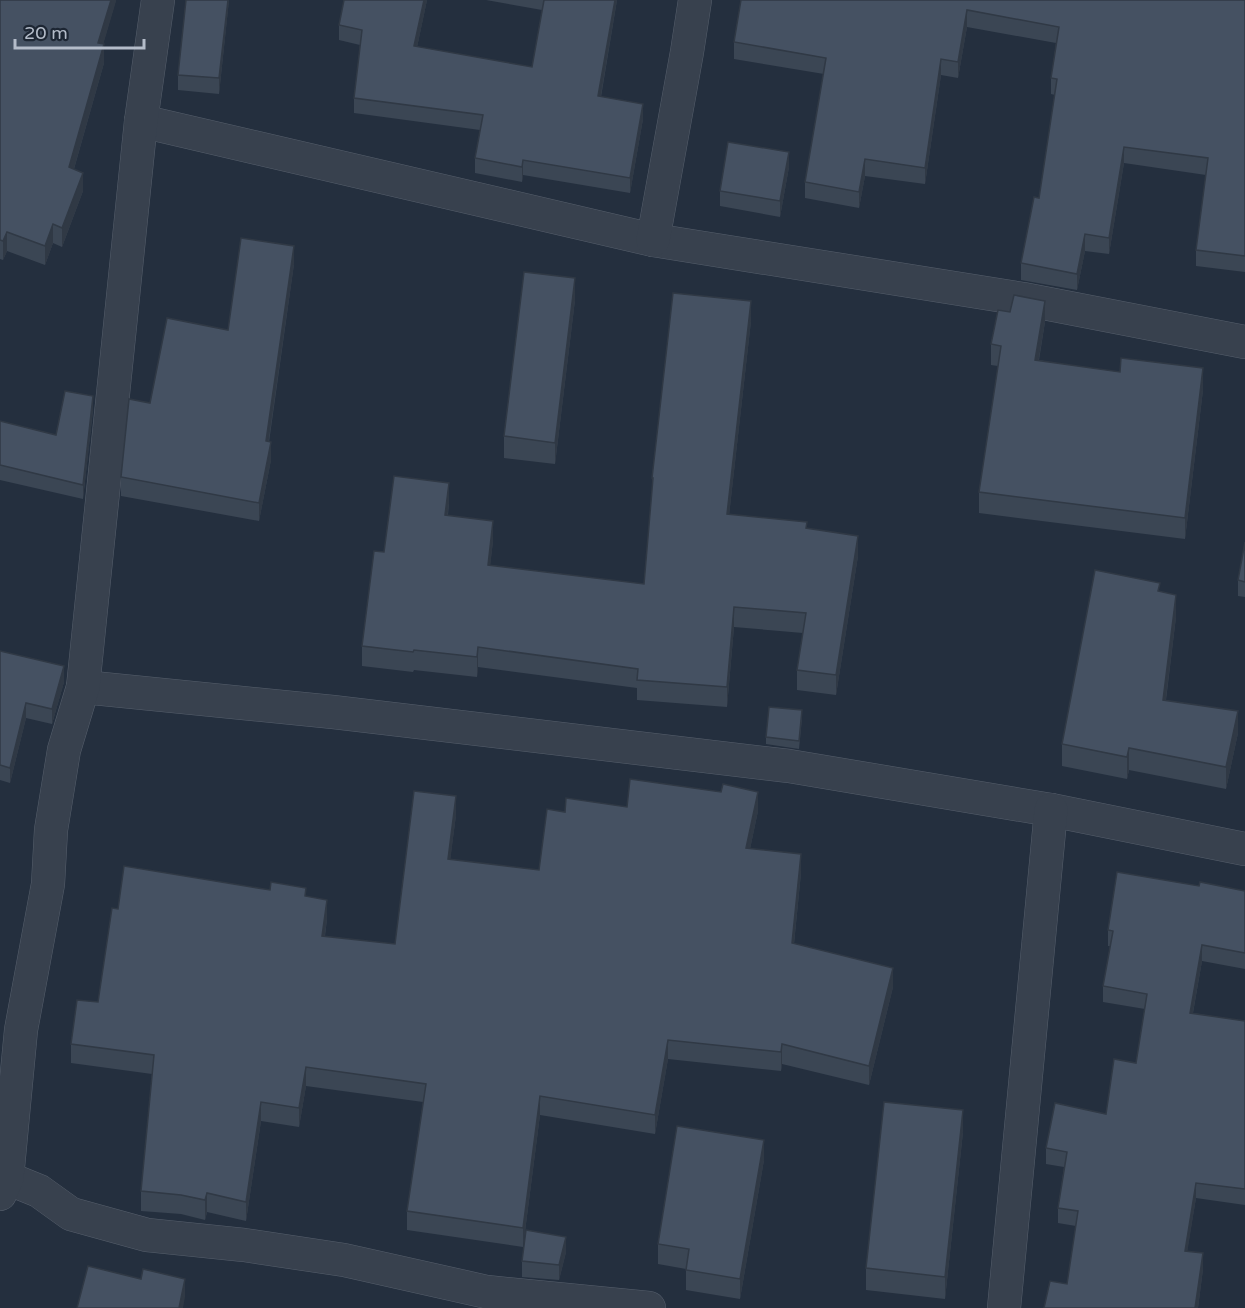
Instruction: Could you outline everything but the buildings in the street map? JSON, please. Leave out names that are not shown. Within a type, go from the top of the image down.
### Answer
[{"type":"street","points":[[158,0],[141,121],[83,687],[64,750],[51,830],[48,884],[21,1030],[4,1186],[39,1191],[71,1214],[147,1235],[244,1245],[344,1260],[484,1300],[649,1308]]},
{"type":"street","points":[[653,240],[695,0]]},
{"type":"street","points":[[141,121],[653,240],[1023,299],[1245,342]]},
{"type":"street","points":[[83,687],[333,712],[789,766],[1051,810],[1245,849]]},
{"type":"street","points":[[1004,1308],[1051,810]]}]
